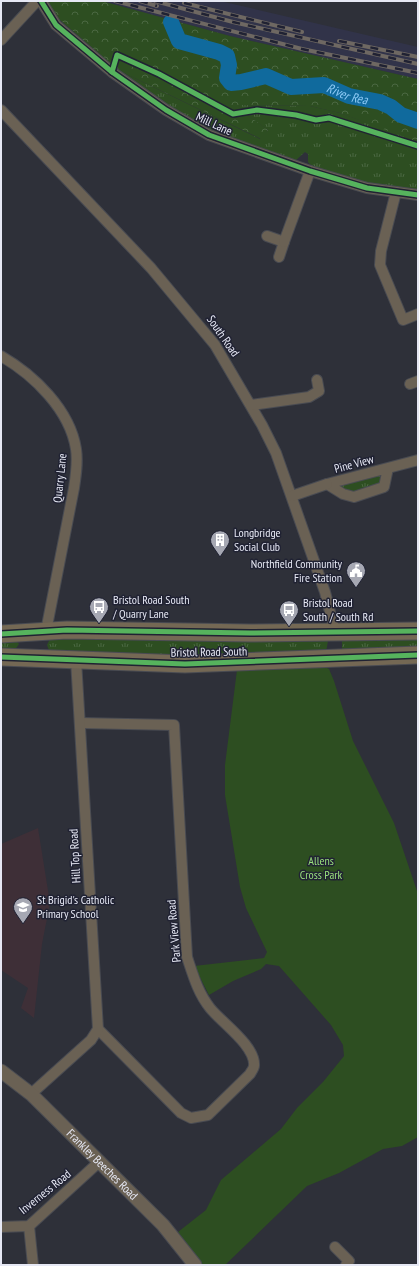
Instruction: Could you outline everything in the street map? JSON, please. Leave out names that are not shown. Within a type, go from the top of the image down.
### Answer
[{"type":"highway","name":"Bristol Road South","points":[[1,634],[46,631],[250,633],[418,631]]},
{"type":"highway","points":[[46,631],[41,646],[48,659]]},
{"type":"highway","points":[[335,632],[337,658]]},
{"type":"highway","points":[[20,633],[24,645],[22,657]]},
{"type":"highway","name":"Bristol Road South","points":[[1,657],[185,664],[418,655]]},
{"type":"street","points":[[1,40],[37,1]]},
{"type":"street","name":"Mill Lane","points":[[41,1],[56,24],[73,41],[112,72],[166,110],[209,135],[310,171],[367,188],[418,195]]},
{"type":"street","name":"South Road","points":[[1,110],[184,306],[215,345],[251,405],[276,453],[325,592],[335,632]]},
{"type":"street","points":[[279,257],[310,171]]},
{"type":"street","points":[[396,192],[381,251],[380,265],[398,322],[418,314]]},
{"type":"street","points":[[267,236],[284,242]]},
{"type":"street","name":"Quarry Lane","points":[[1,356],[15,364],[50,397],[70,430],[76,448],[77,468],[74,488],[46,631]]},
{"type":"street","points":[[251,405],[309,397],[319,391],[317,380]]},
{"type":"street","name":"Pine View","points":[[292,496],[327,484],[418,460]]},
{"type":"street","name":"Pine View","points":[[327,484],[343,494],[354,497],[384,487],[388,468]]},
{"type":"street","name":"Hill Top Road","points":[[76,660],[98,1029]]},
{"type":"street","name":"Park View Road","points":[[80,723],[174,724],[187,957],[197,987],[209,1008],[246,1045],[252,1055],[254,1066],[250,1074],[208,1115],[191,1118],[176,1108],[98,1029]]},
{"type":"street","points":[[31,1094],[90,1040],[98,1029]]},
{"type":"street","name":"Frankley Beeches Road","points":[[1,1071],[31,1094],[163,1225],[195,1265]]},
{"type":"street","name":"Inverness Road","points":[[1,1227],[29,1226],[99,1162]]},
{"type":"street","points":[[29,1226],[33,1265]]},
{"type":"street","points":[[335,1247],[349,1262],[346,1265]]},
{"type":"shaded area","points":[[102,1],[220,1],[418,47],[418,79],[230,36]]},
{"type":"shaded area","name":"St Brigid's Catholic Primary School","points":[[38,828],[50,903],[42,944],[34,1018],[21,1008],[28,988],[1,970],[1,844]]},
{"type":"green space","points":[[47,1],[102,1],[230,36],[418,79],[418,142],[340,113],[310,106],[240,105],[239,109],[268,130],[261,139],[118,70],[54,15]]},
{"type":"green space","points":[[118,70],[260,139],[268,130],[238,109],[240,105],[310,106],[340,113],[413,139],[418,142],[418,191],[359,181],[327,172],[308,162],[308,154],[305,152],[295,161],[222,137],[195,123],[116,73]]},
{"type":"green space","points":[[383,473],[384,483],[355,495],[339,486]]},
{"type":"green space","points":[[52,635],[326,636],[328,641],[326,652],[160,655],[49,650],[47,645]]},
{"type":"green space","points":[[342,635],[418,636],[418,650],[342,651]]},
{"type":"green space","points":[[12,636],[19,644],[14,651],[1,652],[1,638]]},
{"type":"green space","name":"Allens Cross Park","points":[[323,666],[329,669],[353,741],[394,823],[418,894],[418,1137],[402,1146],[383,1149],[339,1173],[307,1186],[225,1265],[203,1265],[178,1232],[206,1210],[221,1180],[281,1129],[297,1108],[323,1082],[344,1056],[343,1045],[331,1025],[279,966],[266,964],[261,969],[233,981],[209,995],[194,966],[264,958],[267,952],[246,908],[240,887],[225,795],[225,765],[237,670]]},
{"type":"waterway","name":"River Rea","points":[[171,22],[179,41],[219,52],[227,56],[229,65],[227,78],[231,83],[266,76],[291,87],[324,85],[349,96],[380,102],[391,107],[401,115],[418,121]]},
{"type":"railway","points":[[115,1],[302,49],[418,73]]},
{"type":"railway","points":[[140,1],[157,6]]},
{"type":"railway","points":[[155,1],[233,22],[418,64]]},
{"type":"railway","points":[[184,3],[302,32]]},
{"type":"railway","points":[[339,41],[418,57]]},
{"type":"cycle path","points":[[41,1],[56,25],[112,72],[166,110],[209,135],[310,171],[367,188],[418,195]]},
{"type":"cycle path","points":[[112,72],[117,55],[159,74],[233,114],[257,110],[296,115],[316,120],[329,118],[418,146]]},
{"type":"cycle path","points":[[1,634],[67,630],[250,633],[418,631]]},
{"type":"cycle path","points":[[1,657],[185,664],[418,655]]},
{"type":"place","name":"Longbridge Social Club","points":[[220,557]]},
{"type":"place","name":"Northfield Community Fire Station","points":[[356,588]]},
{"type":"place","name":"Bristol Road South / Quarry Lane","points":[[99,624]]},
{"type":"place","name":"Bristol Road South / South Rd","points":[[289,627]]},
{"type":"place","name":"St Brigid's Catholic Primary School","points":[[23,924]]}]
